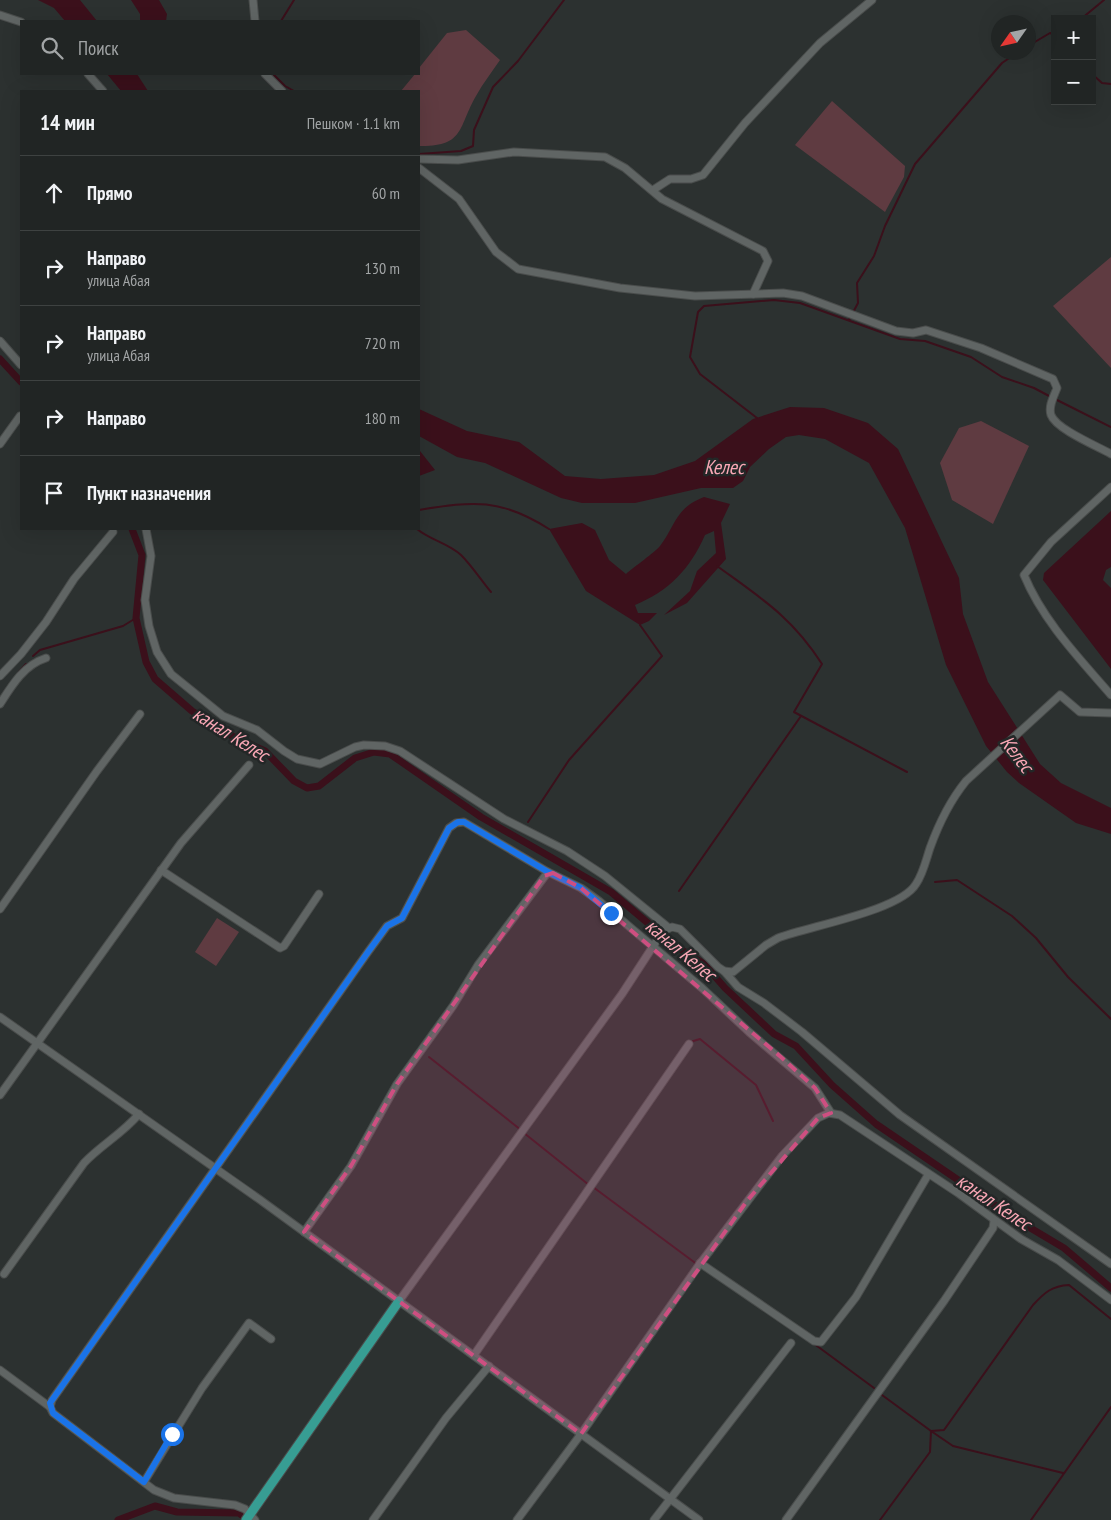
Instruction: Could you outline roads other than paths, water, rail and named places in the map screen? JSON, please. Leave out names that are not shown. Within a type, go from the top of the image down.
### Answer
[{"type":"main road","points":[[250,1518],[399,1301]]},
{"type":"street","points":[[253,0],[255,20]]},
{"type":"street","points":[[653,190],[670,179],[691,179],[703,175],[745,123],[820,43],[872,0]]},
{"type":"street","points":[[0,14],[20,22]]},
{"type":"street","points":[[89,75],[102,90]]},
{"type":"street","points":[[266,75],[281,90]]},
{"type":"street","points":[[420,159],[458,160],[514,152],[588,154],[605,157],[625,168],[662,199],[763,251],[768,261],[753,294]]},
{"type":"street","points":[[420,169],[459,199],[496,252],[518,269],[620,288],[695,296],[783,293],[802,296],[896,331],[913,333],[926,330],[980,348],[1053,379],[1057,388],[1050,406],[1051,415],[1054,420],[1111,454]]},
{"type":"street","points":[[0,341],[20,364]]},
{"type":"street","points":[[0,444],[20,416]]},
{"type":"street","points":[[1111,487],[1107,493],[1051,542],[1024,575],[1036,602],[1063,638],[1111,695]]},
{"type":"street","points":[[146,530],[151,566],[145,600],[156,652],[171,674],[209,706],[223,716],[257,730],[284,751],[314,764],[324,763],[355,747],[364,745],[386,746],[400,751],[504,819],[567,851],[606,876],[666,929]]},
{"type":"street","points":[[0,676],[21,654],[46,622],[74,579],[113,532]]},
{"type":"street","points":[[21,654],[32,664]]},
{"type":"street","points":[[0,704],[20,675],[32,664],[46,658]]},
{"type":"street","points":[[724,971],[736,971],[766,945],[778,938],[862,913],[891,902],[911,891],[918,881],[945,810],[966,781],[1060,695],[1080,712],[1111,712]]},
{"type":"street","points":[[0,909],[97,771],[140,714]]},
{"type":"street","points":[[0,1095],[161,870],[202,817],[249,765]]},
{"type":"street","points":[[50,1406],[52,1400],[382,932],[390,923],[402,918],[449,828],[454,824],[464,822],[548,872],[581,888],[654,943],[815,1088],[832,1113]]},
{"type":"street","points":[[161,870],[280,948],[284,946],[319,894]]},
{"type":"street","points":[[304,1232],[351,1166],[397,1084],[453,1006],[478,965],[548,872]]},
{"type":"street","points":[[399,1301],[622,994],[654,943],[666,929],[676,927],[686,933],[738,987],[802,1032],[900,1115],[1111,1264]]},
{"type":"street","points":[[0,1017],[216,1168],[699,1520]]},
{"type":"street","points":[[474,1355],[592,1188],[633,1124],[689,1044]]},
{"type":"street","points":[[517,1520],[581,1434],[698,1266],[782,1156],[818,1118],[832,1113],[840,1115],[989,1214],[994,1221],[1058,1260],[1111,1300]]},
{"type":"street","points":[[4,1274],[84,1163],[92,1154],[124,1131],[139,1114]]},
{"type":"street","points":[[698,1266],[814,1341],[821,1342],[856,1297],[928,1175]]},
{"type":"street","points":[[786,1520],[944,1301],[993,1228],[994,1221]]},
{"type":"street","points":[[144,1482],[202,1388],[249,1323],[271,1339]]},
{"type":"street","points":[[654,1520],[791,1343]]},
{"type":"street","points":[[373,1520],[446,1418],[489,1366]]},
{"type":"street","points":[[0,1370],[50,1406],[53,1413],[144,1482],[165,1495],[235,1505],[250,1518]]},
{"type":"water","points":[[38,0],[80,0],[96,20],[64,20],[54,8]]},
{"type":"water","points":[[131,0],[159,0],[167,14],[166,20],[140,20],[140,14]]},
{"type":"water","points":[[108,75],[138,75],[147,90],[120,90]]},
{"type":"water","name":"Келес","points":[[790,407],[824,408],[868,423],[898,449],[959,578],[963,614],[988,682],[1040,764],[1061,783],[1111,808],[1111,834],[1076,823],[1019,783],[1007,772],[986,746],[946,665],[905,528],[869,463],[825,439],[799,435],[786,437],[769,449],[750,467],[743,481],[733,488],[701,488],[635,503],[582,503],[561,498],[485,463],[457,457],[420,437],[420,409],[467,431],[519,442],[565,476],[601,479],[654,475],[695,461],[753,419]]},
{"type":"water","points":[[420,451],[435,470],[420,476]]},
{"type":"water","points":[[704,497],[730,504],[721,523],[726,559],[687,603],[664,615],[690,591],[697,571],[716,553],[714,531],[705,535],[693,558],[677,578],[658,593],[635,605],[638,613],[657,613],[649,621],[640,625],[586,591],[549,529],[582,523],[595,530],[609,560],[626,574],[660,546],[677,518],[687,506]]},
{"type":"water","points":[[1111,511],[1111,567],[1106,570],[1103,580],[1111,588],[1111,669],[1043,580],[1044,573]]},
{"type":"waterway","points":[[282,20],[294,0]]},
{"type":"waterway","points":[[420,154],[461,151],[473,146],[474,130],[493,87],[518,61],[564,0]]},
{"type":"waterway","points":[[1086,15],[1104,0]]},
{"type":"waterway","points":[[1036,41],[1051,33]]},
{"type":"waterway","points":[[849,320],[858,303],[857,283],[874,256],[885,226],[915,164],[1006,60]]},
{"type":"waterway","points":[[274,75],[292,90]]},
{"type":"waterway","points":[[1096,78],[1102,83],[1111,84]]},
{"type":"waterway","points":[[757,418],[700,374],[690,357],[698,312],[704,306],[774,300],[800,303],[900,339],[925,341],[971,357],[1002,377],[1034,388],[1051,397]]},
{"type":"waterway","name":"канал Келес","points":[[0,359],[20,381]]},
{"type":"waterway","points":[[1055,399],[1111,427]]},
{"type":"waterway","points":[[420,510],[456,505],[486,504],[516,512],[549,529]]},
{"type":"waterway","name":"канал Келес","points":[[132,530],[142,555],[136,618],[146,662],[155,679],[192,711],[232,736],[265,751],[294,781],[307,788],[319,786],[355,758],[374,752],[390,754],[481,817],[611,892],[674,945],[704,964],[725,988],[774,1034],[796,1046],[832,1085],[876,1124],[1017,1220],[1064,1248],[1111,1288]]},
{"type":"waterway","points":[[419,530],[461,555],[491,592]]},
{"type":"waterway","points":[[717,566],[775,609],[799,633],[822,664],[794,712],[907,772]]},
{"type":"waterway","points":[[33,656],[40,650],[123,626],[136,618]]},
{"type":"waterway","points":[[528,822],[569,760],[662,656],[640,625]]},
{"type":"waterway","points":[[19,672],[26,664]]},
{"type":"waterway","points":[[679,891],[801,716]]},
{"type":"waterway","points":[[935,882],[957,880],[1012,916],[1036,938],[1068,977],[1111,1019]]},
{"type":"waterway","points":[[690,1042],[700,1039],[756,1085],[773,1121]]},
{"type":"waterway","points":[[429,1057],[521,1130]]},
{"type":"waterway","points":[[524,1133],[589,1185]]},
{"type":"waterway","points":[[593,1187],[698,1265]]},
{"type":"waterway","points":[[882,1395],[931,1431],[944,1430],[1033,1305],[1049,1290],[1069,1285],[1111,1319]]},
{"type":"waterway","points":[[813,1343],[874,1388]]},
{"type":"waterway","points":[[1031,1520],[1111,1407]]},
{"type":"waterway","points":[[931,1431],[953,1446],[1063,1473]]},
{"type":"waterway","points":[[880,1520],[930,1452],[931,1431]]},
{"type":"waterway","points":[[118,1520],[155,1506],[177,1512],[239,1513],[248,1520]]}]
